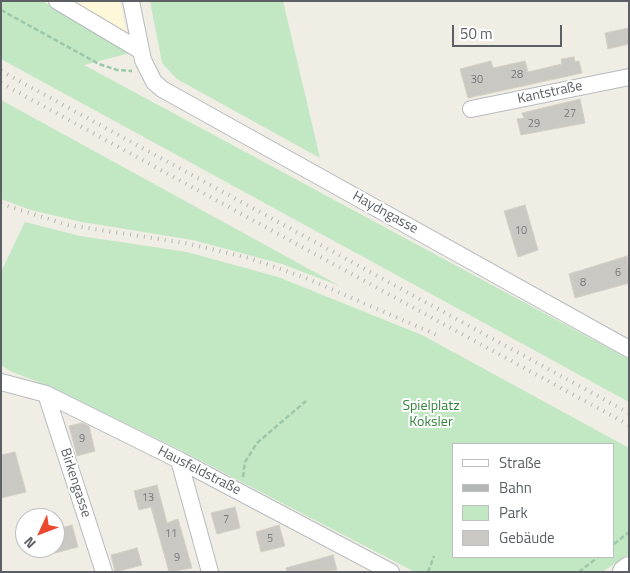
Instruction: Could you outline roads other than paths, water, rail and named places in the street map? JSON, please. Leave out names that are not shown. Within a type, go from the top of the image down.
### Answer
[{"type":"main road","points":[[625,572],[629,569]]},
{"type":"street","points":[[57,1],[141,51]]},
{"type":"street","points":[[131,1],[141,51]]},
{"type":"street","name":"Haydngasse","points":[[141,51],[147,71],[162,89],[629,349]]},
{"type":"street","name":"Kantstraße","points":[[471,109],[629,77]]},
{"type":"street","name":"Hausfeldstraße","points":[[4,382],[46,394],[180,460],[391,572]]},
{"type":"street","name":"Birkengasse","points":[[46,394],[104,572]]},
{"type":"street","points":[[180,460],[210,572]]},
{"type":"railway","points":[[1,71],[629,413]]},
{"type":"railway","points":[[1,83],[629,425]]},
{"type":"railway","points":[[1,204],[68,225],[185,243],[249,258],[306,278],[437,335]]},
{"type":"park label","name":"Spielplatz Koksler","points":[[431,416]]}]
